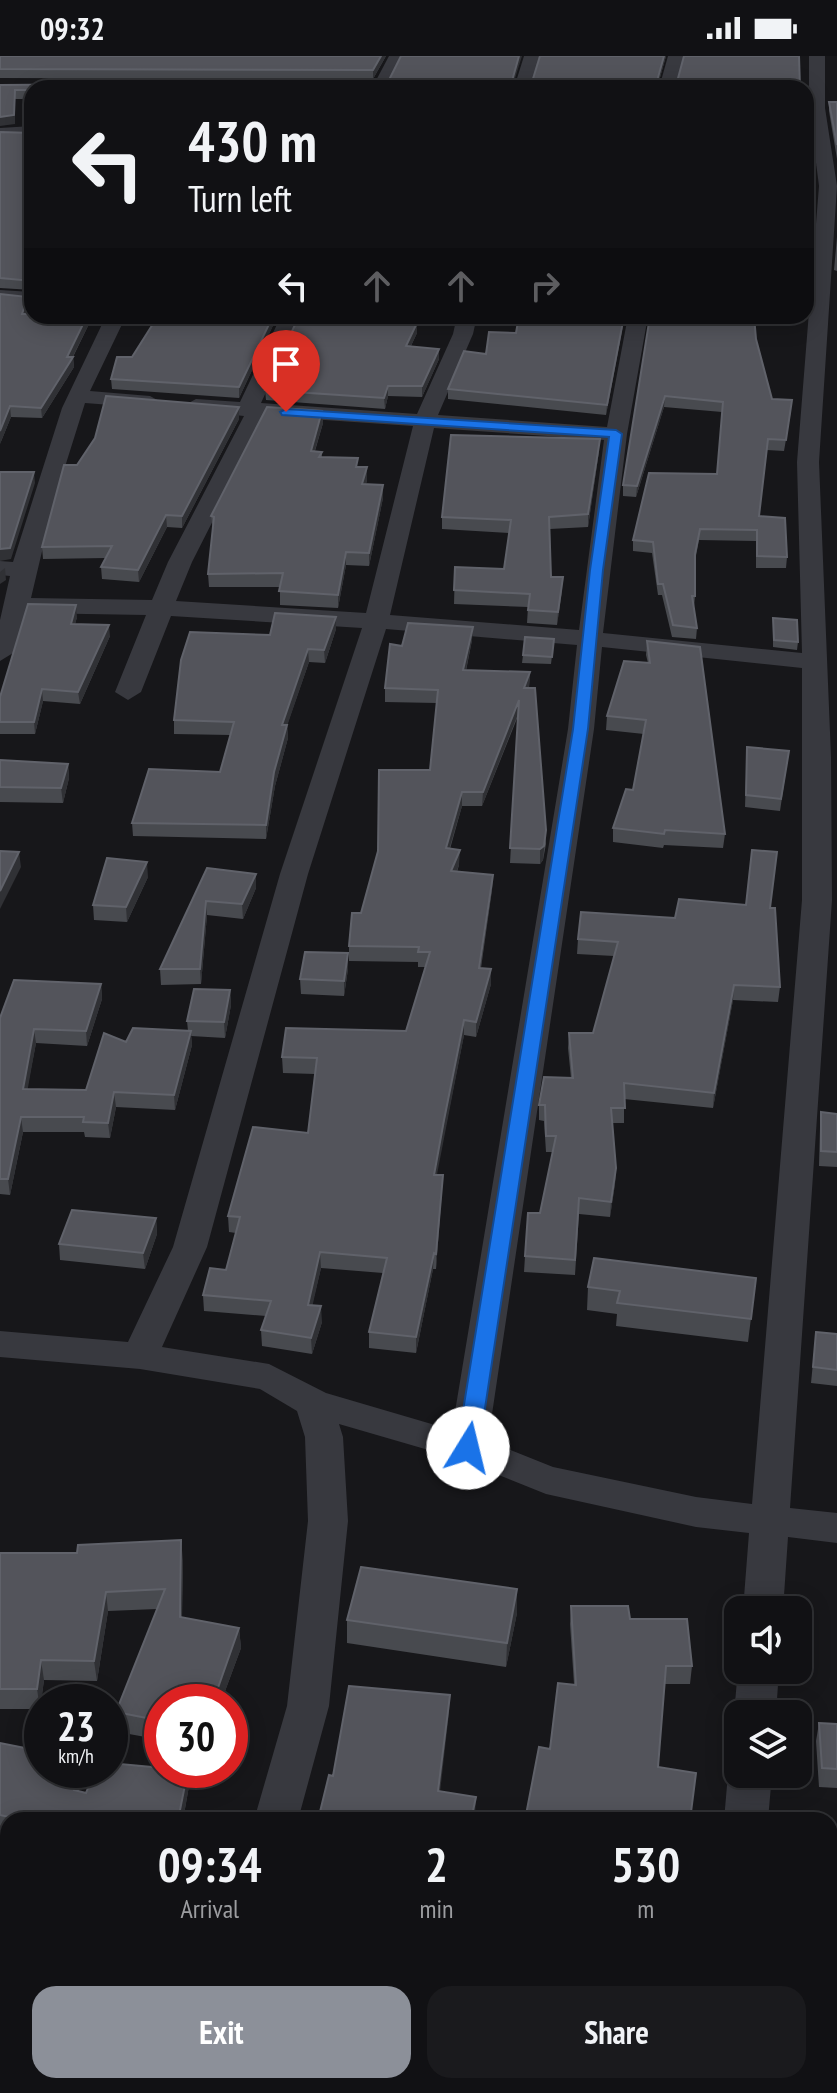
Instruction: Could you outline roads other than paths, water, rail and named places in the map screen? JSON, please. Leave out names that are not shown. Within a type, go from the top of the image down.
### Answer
[{"type":"street","points":[[385,80],[397,56]]},
{"type":"street","points":[[524,80],[532,56]]},
{"type":"street","points":[[669,80],[676,56]]},
{"type":"street","points":[[814,268],[828,186],[817,108],[817,56]]},
{"type":"street","points":[[0,133],[24,132]]},
{"type":"street","points":[[0,296],[24,298]]},
{"type":"street","points":[[0,653],[18,605],[11,569],[78,396],[111,324]]},
{"type":"street","points":[[128,692],[185,551],[253,410],[288,324]]},
{"type":"street","points":[[140,1356],[190,1247],[294,874],[376,622],[425,421],[465,324]]},
{"type":"street","points":[[468,1448],[581,729],[589,638],[616,434],[637,324]]},
{"type":"street","points":[[764,1596],[827,899],[816,662],[825,580],[808,462],[812,324]]},
{"type":"street","points":[[78,396],[616,434]]},
{"type":"street","points":[[18,605],[164,608],[376,622],[589,638],[816,662]]},
{"type":"street","points":[[0,1344],[140,1356],[269,1377],[313,1403],[468,1448],[546,1480],[696,1512],[837,1528]]},
{"type":"street","points":[[278,1812],[308,1706],[328,1521],[324,1437],[313,1403]]},
{"type":"street","points":[[747,1812],[749,1788]]}]
